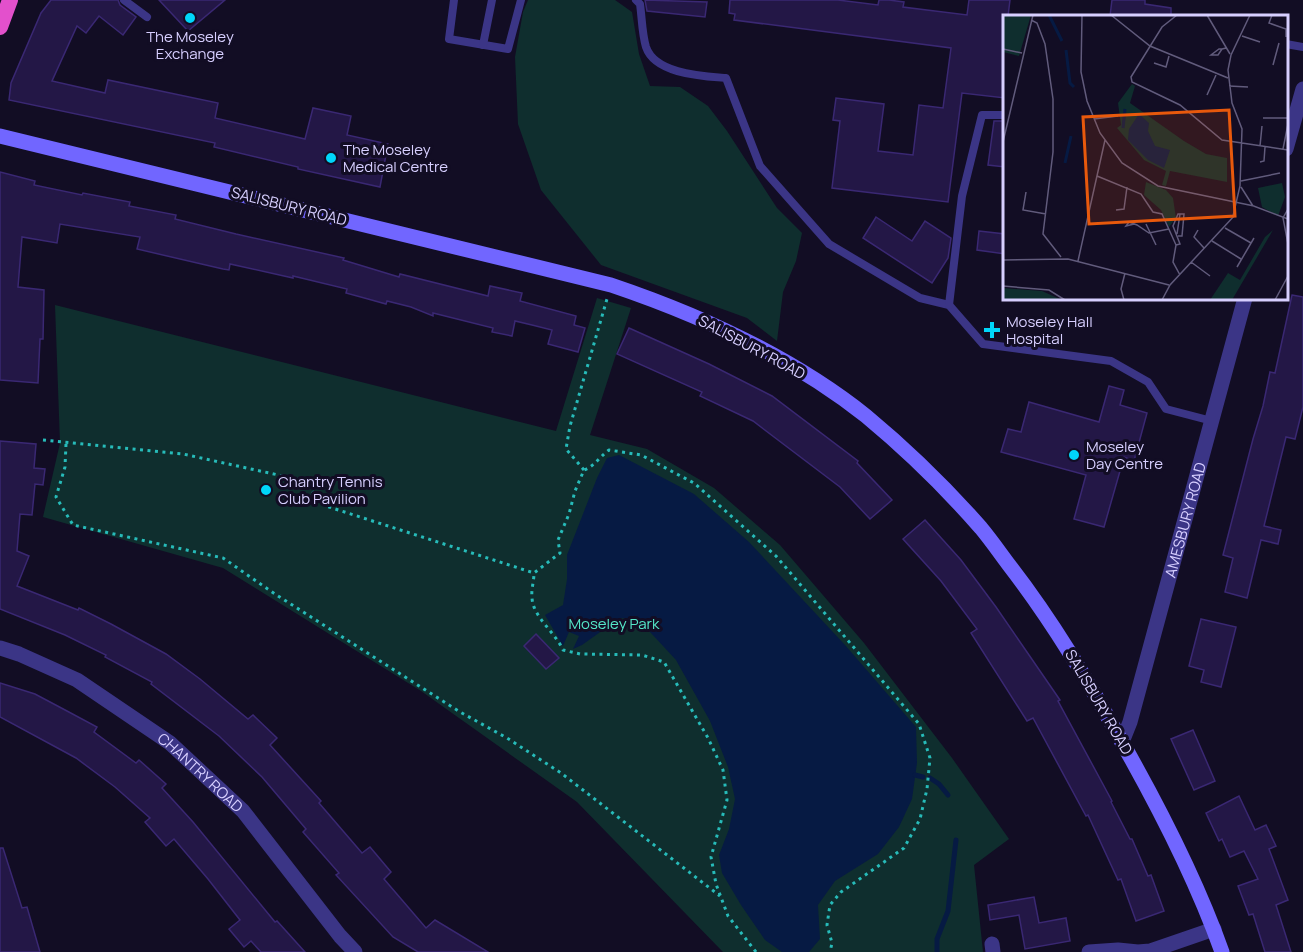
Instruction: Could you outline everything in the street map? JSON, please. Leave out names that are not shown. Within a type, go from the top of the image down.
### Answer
[{"type":"highway","points":[[0,9],[9,0]]},
{"type":"highway","points":[[0,27],[9,0]]},
{"type":"main road","name":"SALISBURY ROAD","points":[[0,136],[611,285],[666,303],[762,350],[824,388],[873,424],[923,469],[981,529],[1061,637],[1101,701],[1158,805],[1186,863],[1222,952]]},
{"type":"street","points":[[1288,145],[1303,89]]},
{"type":"street","name":"AMESBURY ROAD","points":[[1122,741],[1133,711],[1244,300]]},
{"type":"street","name":"CHANTRY ROAD","points":[[0,648],[77,680],[170,743],[243,811],[355,952]]},
{"type":"street","points":[[1089,952],[1150,951],[1214,929]]},
{"type":"lane","points":[[124,0],[147,16]]},
{"type":"lane","points":[[454,0],[449,39],[508,49],[521,0]]},
{"type":"lane","points":[[483,45],[492,0]]},
{"type":"lane","points":[[636,0],[640,4],[647,49],[662,66],[691,75],[726,78],[760,166],[829,244],[920,297],[949,305],[983,344],[1111,361],[1148,382],[1166,409],[1212,421]]},
{"type":"lane","points":[[1288,44],[1303,47]]},
{"type":"lane","points":[[949,305],[962,196],[982,115],[1003,114]]},
{"type":"path","points":[[584,470],[566,449],[570,426],[611,285]]},
{"type":"path","points":[[43,440],[183,454],[301,480],[326,506],[534,573]]},
{"type":"path","points":[[66,444],[65,467],[56,497],[73,525],[223,558],[275,594],[460,712],[507,738],[561,773],[720,896]]},
{"type":"path","points":[[756,952],[728,916],[716,884],[711,856],[727,800],[723,770],[708,738],[664,662],[642,655],[580,654],[563,650],[550,629],[538,616],[531,599],[534,573],[560,553],[558,540],[584,470],[594,466],[609,450],[640,455],[694,483],[776,556],[919,723],[930,758],[927,789],[920,819],[904,848],[841,892],[830,905],[827,925],[832,943],[830,952]]},
{"type":"green space","points":[[528,0],[615,0],[632,12],[639,54],[650,86],[680,87],[708,106],[777,208],[802,233],[796,261],[783,292],[777,341],[747,318],[601,265],[541,190],[518,124],[515,57],[523,12]]},
{"type":"green space","name":"Moseley Park","points":[[597,298],[631,308],[590,435],[647,449],[714,488],[780,545],[864,643],[952,758],[1009,839],[974,865],[983,952],[723,952],[577,802],[421,691],[223,568],[43,517],[60,443],[55,305],[556,431]]},
{"type":"water","points":[[619,455],[694,494],[749,542],[845,645],[916,727],[917,763],[912,799],[899,827],[878,854],[835,881],[818,905],[820,939],[809,952],[782,952],[765,940],[722,873],[719,855],[729,829],[735,799],[728,767],[710,721],[676,660],[638,619],[620,618],[573,649],[579,636],[569,632],[563,646],[545,615],[563,605],[567,579],[567,555],[607,458]]},
{"type":"building","points":[[51,0],[118,0],[120,5],[136,17],[123,35],[99,16],[86,33],[77,26],[52,81],[105,93],[108,80],[218,103],[215,118],[305,139],[313,108],[351,116],[347,135],[388,144],[380,187],[214,147],[215,143],[9,100],[11,83],[41,13]]},
{"type":"building","name":"The Moseley Exchange","points":[[159,0],[225,0],[188,31]]},
{"type":"building","points":[[645,0],[707,2],[705,17],[647,11]]},
{"type":"building","points":[[730,0],[838,0],[878,5],[879,0],[889,0],[904,2],[903,7],[967,15],[969,0],[1010,0],[1008,15],[1003,15],[1003,98],[962,93],[948,202],[832,188],[840,121],[833,120],[836,98],[884,104],[878,151],[913,155],[919,105],[943,108],[951,48],[734,20],[735,14],[729,13]]},
{"type":"building","points":[[1112,0],[1145,0],[1145,4],[1171,8],[1171,15],[1110,15]]},
{"type":"building","points":[[994,121],[1003,121],[1003,167],[988,165]]},
{"type":"building","points":[[0,172],[35,181],[34,185],[130,202],[129,206],[176,215],[175,219],[344,258],[343,260],[399,277],[400,274],[488,296],[490,286],[522,293],[520,301],[576,316],[574,325],[585,328],[578,352],[548,344],[552,330],[532,325],[515,321],[512,336],[492,332],[493,328],[433,313],[433,316],[387,301],[386,304],[346,293],[347,289],[293,276],[293,278],[230,264],[229,270],[223,269],[137,249],[140,237],[60,224],[57,243],[22,237],[18,287],[44,290],[43,339],[40,339],[38,383],[0,380]]},
{"type":"building","points":[[876,217],[912,241],[925,221],[951,238],[948,258],[932,283],[863,238]]},
{"type":"building","points":[[979,231],[1003,234],[1003,254],[977,250]]},
{"type":"building","points":[[1292,295],[1303,297],[1303,407],[1295,439],[1286,437],[1264,526],[1281,530],[1278,544],[1261,540],[1247,598],[1225,592],[1233,558],[1223,555],[1270,372],[1275,373]]},
{"type":"building","points":[[629,328],[709,364],[772,396],[858,461],[857,463],[892,500],[870,519],[840,487],[753,421],[700,396],[702,392],[617,354]]},
{"type":"building","name":"Moseley Day Centre","points":[[1109,386],[1124,390],[1120,405],[1147,413],[1134,461],[1124,457],[1104,527],[1074,519],[1086,475],[1001,452],[1008,429],[1021,432],[1029,402],[1099,422]]},
{"type":"building","points":[[0,441],[36,444],[34,468],[45,469],[43,485],[35,484],[32,515],[20,514],[17,551],[29,556],[17,586],[78,610],[79,608],[166,654],[248,719],[253,715],[277,738],[270,745],[321,801],[319,803],[362,853],[370,847],[391,872],[384,879],[426,928],[435,920],[488,952],[418,952],[393,937],[336,875],[339,873],[303,832],[306,829],[262,777],[219,736],[151,684],[152,682],[105,657],[106,655],[65,635],[0,609]]},
{"type":"building","points":[[925,520],[961,560],[1060,700],[1058,701],[1132,839],[1148,876],[1151,875],[1164,911],[1136,921],[1121,879],[1118,880],[1088,815],[1086,816],[1033,718],[1027,721],[971,633],[977,629],[941,581],[903,539]]},
{"type":"building","points":[[1201,619],[1236,627],[1221,687],[1201,682],[1204,670],[1189,666]]},
{"type":"building","points":[[536,634],[559,658],[546,669],[524,646]]},
{"type":"building","points":[[0,683],[35,694],[97,727],[94,732],[136,763],[139,760],[166,784],[162,788],[275,922],[277,921],[305,952],[261,952],[251,941],[244,947],[229,929],[240,920],[174,839],[166,846],[145,822],[150,818],[115,787],[76,758],[0,717]]},
{"type":"building","points":[[1193,730],[1215,781],[1194,790],[1171,739]]},
{"type":"building","points":[[1239,796],[1255,830],[1266,825],[1276,846],[1269,849],[1288,900],[1276,905],[1291,952],[1265,952],[1253,914],[1249,915],[1238,886],[1258,879],[1244,851],[1230,857],[1222,839],[1219,841],[1206,813]]},
{"type":"building","points":[[0,848],[3,848],[22,908],[27,907],[40,952],[0,952]]},
{"type":"building","points":[[1034,897],[1039,923],[1066,918],[1070,941],[1025,949],[1019,915],[990,920],[988,905]]},
{"type":"waterway","points":[[915,775],[923,777]]},
{"type":"waterway","points":[[930,778],[939,784],[948,795]]},
{"type":"waterway","points":[[937,952],[937,939],[948,911],[956,840]]},
{"type":"place","name":"The Moseley Exchange","points":[[190,18]]},
{"type":"place","name":"The Moseley Medical Centre","points":[[331,158]]},
{"type":"place","name":"Moseley Hall Hospital","points":[[992,330]]},
{"type":"place","name":"Moseley Day Centre","points":[[1074,455]]},
{"type":"place","name":"Chantry Tennis Club Pavilion","points":[[266,490]]}]
